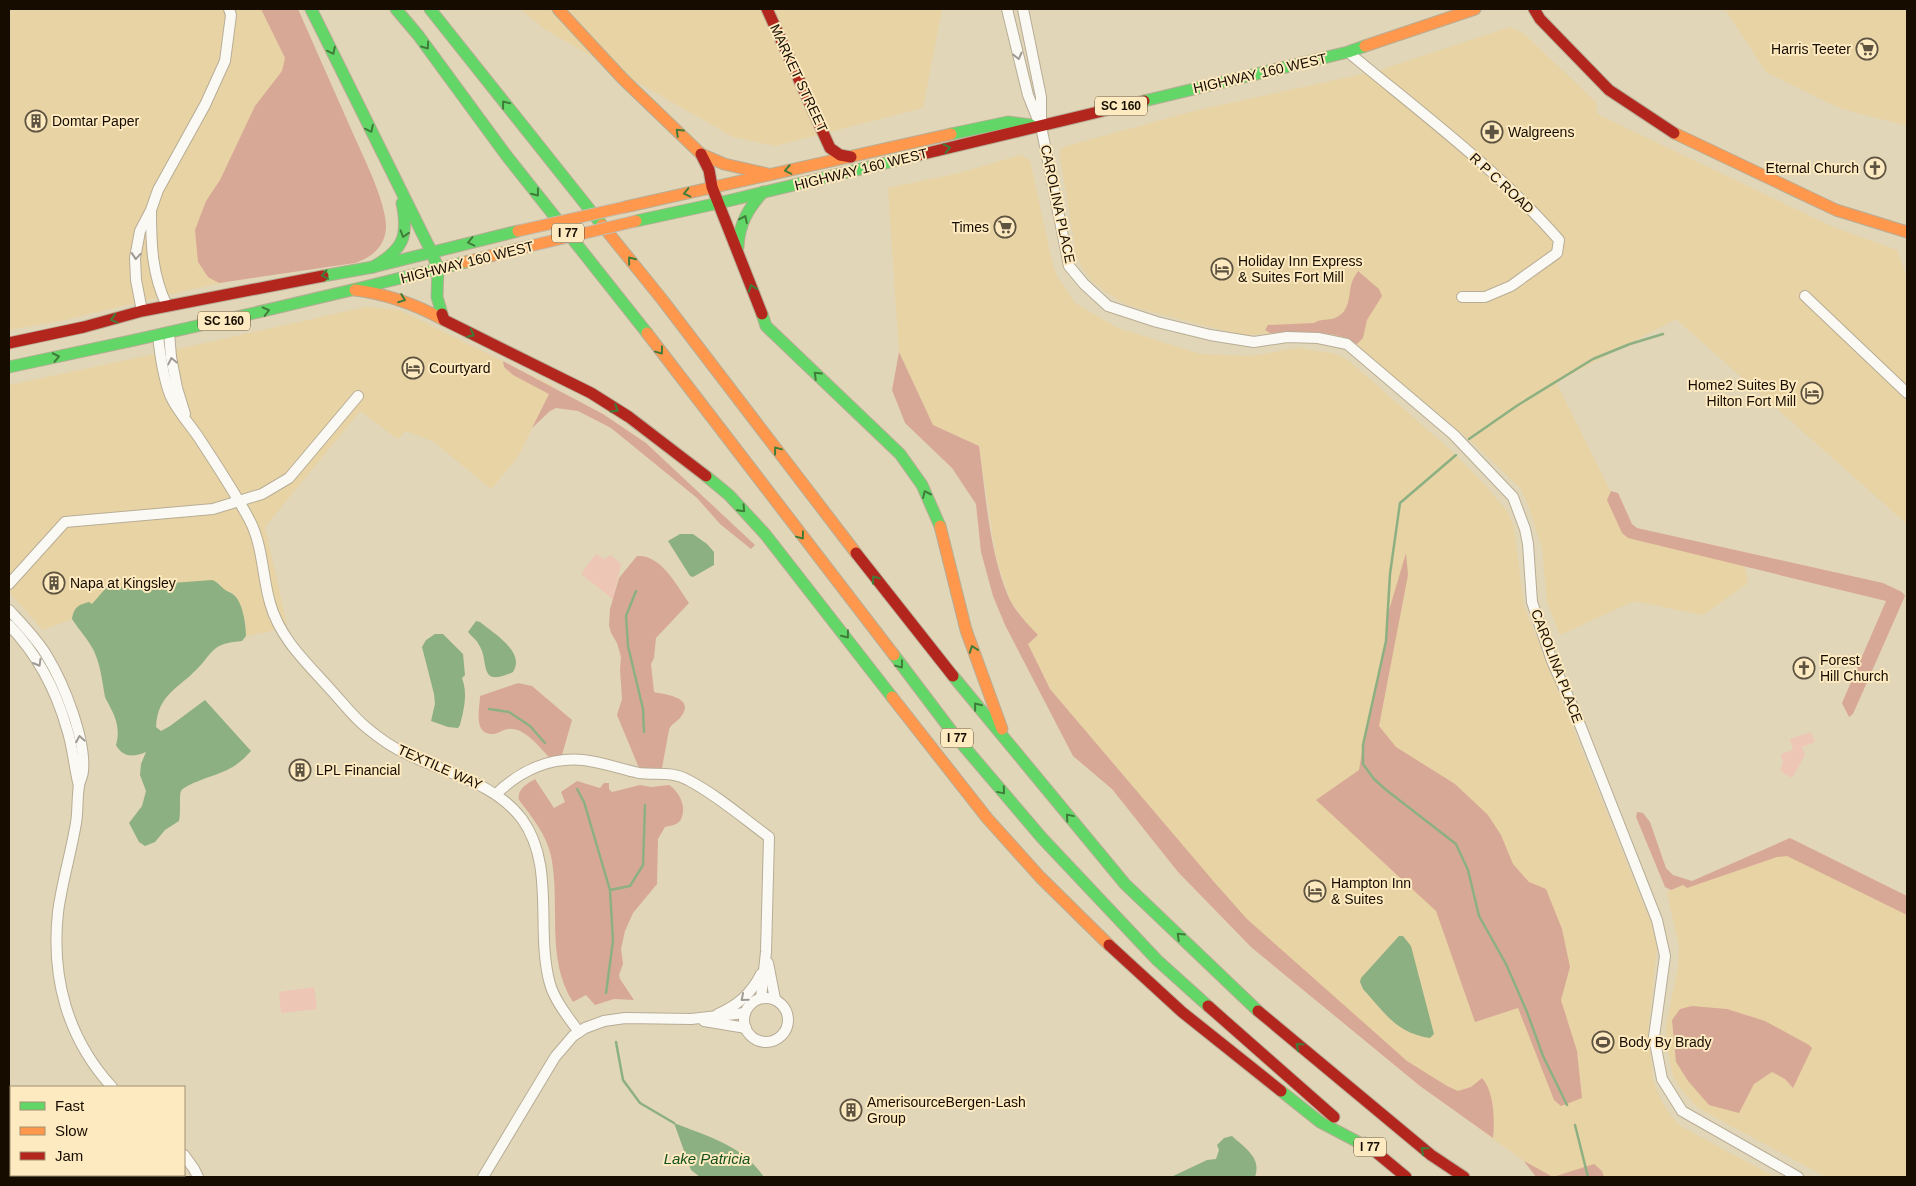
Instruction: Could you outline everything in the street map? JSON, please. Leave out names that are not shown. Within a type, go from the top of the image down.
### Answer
[{"type":"main road","points":[[311,9],[431,251],[438,268],[437,297],[444,320]]},
{"type":"main road","name":"I 77","points":[[396,9],[418,35],[506,155],[637,320],[932,708],[1042,838],[1157,960],[1334,1118],[1406,1177]]},
{"type":"main road","name":"I 77","points":[[430,9],[661,298],[895,605],[1125,884],[1249,1003],[1432,1155],[1464,1177]]},
{"type":"main road","points":[[558,9],[623,80],[702,154],[724,164],[768,174]]},
{"type":"main road","name":"MARKET STREET","points":[[767,9],[830,148],[840,155],[851,157]]},
{"type":"main road","name":"HIGHWAY 160 WEST","points":[[9,367],[356,290],[438,268],[719,203],[1348,52],[1475,9]]},
{"type":"main road","points":[[1534,9],[1540,19],[1610,90],[1672,132],[1836,210],[1907,232]]},
{"type":"main road","name":"HIGHWAY 160 WEST","points":[[9,343],[84,327],[142,311],[373,266],[768,174],[1008,122],[1041,126]]},
{"type":"main road","name":"MARKET STREET","points":[[819,164],[830,148]]},
{"type":"main road","points":[[702,154],[709,170],[712,187],[766,326],[900,454],[922,485],[941,528],[966,630],[1008,744]]},
{"type":"main road","points":[[373,266],[393,254],[404,238],[407,222],[399,188]]},
{"type":"main road","points":[[738,251],[738,232],[743,216],[763,192]]},
{"type":"main road","points":[[356,290],[380,292],[401,298],[591,393],[666,443],[729,495],[765,534],[802,580],[987,818],[1072,908],[1182,1012],[1320,1122],[1375,1151]]},
{"type":"street","points":[[142,311],[136,280],[135,258],[140,231],[151,210],[158,190],[206,105],[225,61],[229,9]]},
{"type":"street","points":[[1007,9],[1028,95],[1041,126]]},
{"type":"street","points":[[1024,9],[1040,97],[1041,126]]},
{"type":"street","name":"R P C ROAD","points":[[1348,52],[1508,187],[1559,240],[1557,252],[1511,286],[1485,298],[1462,296]]},
{"type":"street","name":"CAROLINA PLACE","points":[[1041,126],[1069,266],[1084,284],[1108,306],[1157,322],[1210,335],[1254,342],[1287,337],[1318,338],[1347,344],[1454,435],[1513,497],[1525,529],[1528,544],[1532,602],[1552,661],[1575,712],[1657,920],[1665,956],[1654,1037],[1662,1079],[1682,1111],[1798,1177]]},
{"type":"street","points":[[151,210],[154,268],[160,291],[167,306]]},
{"type":"street","points":[[1805,296],[1907,393]]},
{"type":"street","name":"TEXTILE WAY","points":[[163,334],[163,371],[170,394],[179,413],[187,422],[238,501],[255,531],[270,603],[278,624],[290,644],[365,727],[404,754],[486,788],[496,794],[521,819],[533,837],[538,850],[546,964],[550,985],[558,1002],[579,1032]]},
{"type":"street","points":[[9,584],[66,522],[213,509],[262,494],[289,478],[358,396]]},
{"type":"street","points":[[9,610],[48,656],[63,688],[79,734],[83,771],[79,786],[76,822],[58,913],[57,972],[62,997],[75,1033],[95,1067],[111,1086]]},
{"type":"street","points":[[9,624],[34,655],[46,675],[68,730],[79,786]]},
{"type":"street","points":[[496,794],[528,771],[546,764],[562,760],[584,760],[637,772],[677,775],[690,781],[769,838],[766,952],[760,998]]},
{"type":"street","points":[[766,952],[775,999]]},
{"type":"street","points":[[713,1017],[743,1000],[756,984],[764,969]]},
{"type":"street","points":[[760,998],[775,999],[783,1005],[788,1018],[786,1031],[774,1041],[759,1041],[752,1038],[744,1025],[745,1013],[751,1004],[760,998]]},
{"type":"street","points":[[483,1177],[555,1056],[579,1032],[596,1023],[612,1020],[691,1019],[745,1013]]},
{"type":"street","points":[[691,1019],[746,1028]]},
{"type":"street","points":[[185,1156],[198,1177]]},
{"type":"shaded area","points":[[9,9],[272,9],[360,253],[193,289],[65,320],[9,330]]},
{"type":"shaded area","points":[[261,9],[298,9],[375,183],[383,207],[385,235],[380,246],[372,255],[355,263],[219,283],[208,277],[198,262],[195,230],[206,201],[220,180],[255,106],[282,71],[285,58]]},
{"type":"shaded area","points":[[520,9],[942,9],[923,108],[775,146],[733,137],[546,30]]},
{"type":"shaded area","points":[[1725,9],[1907,9],[1907,126],[1839,108],[1766,72]]},
{"type":"shaded area","points":[[1510,27],[1523,33],[1596,102],[1597,114],[1833,227],[1897,250],[1907,277],[1907,524],[1676,319],[1556,382],[1630,531],[1743,556],[1748,583],[1703,615],[1634,601],[1560,635],[1547,603],[1542,548],[1527,502],[1520,488],[1469,439],[1352,342],[1344,338],[1312,332],[1246,335],[1137,308],[1125,304],[1104,291],[1091,280],[1082,268],[1076,254],[1059,151],[1063,147],[1198,110],[1377,71]]},
{"type":"shaded area","points":[[1021,155],[1030,160],[1057,276],[1075,303],[1118,328],[1200,354],[1251,356],[1298,348],[1335,354],[1348,360],[1456,455],[1507,511],[1514,527],[1524,606],[1651,923],[1657,947],[1648,1032],[1653,1080],[1661,1100],[1680,1126],[1775,1177],[1536,1177],[1524,1161],[1420,1086],[1251,947],[1195,860],[1050,689],[1028,644],[1038,635],[1030,628],[1010,600],[996,557],[979,446],[933,425],[899,352],[888,188],[959,173]]},
{"type":"shaded area","points":[[1358,271],[1379,289],[1382,296],[1367,320],[1363,338],[1357,344],[1343,337],[1325,333],[1270,333],[1265,330],[1268,325],[1314,323],[1342,314],[1347,306],[1352,281]]},
{"type":"shaded area","points":[[366,307],[399,310],[553,386],[521,451],[491,489],[433,441],[405,431],[398,439],[360,411],[265,527],[287,625],[268,632],[246,636],[246,627],[239,603],[234,594],[224,590],[218,582],[92,604],[73,612],[72,619],[43,630],[9,592],[9,385]]},
{"type":"shaded area","points":[[899,352],[933,425],[979,446],[989,524],[1002,580],[1012,603],[1022,618],[1038,635],[1028,644],[1050,689],[1247,919],[1407,1061],[1458,1091],[1471,1087],[1482,1078],[1491,1098],[1494,1115],[1493,1138],[1420,1086],[1251,947],[1178,872],[1112,789],[1073,756],[1005,625],[993,596],[981,552],[976,504],[952,468],[905,423],[892,390]]},
{"type":"shaded area","points":[[503,361],[603,414],[646,443],[755,545],[751,549],[720,524],[697,498],[611,428],[578,411],[556,408],[550,411],[532,428],[549,394],[513,375],[504,367]]},
{"type":"shaded area","points":[[1611,491],[1618,493],[1632,524],[1637,528],[1883,583],[1902,592],[1905,596],[1853,714],[1849,717],[1842,703],[1886,601],[1628,538],[1622,533],[1607,500]]},
{"type":"shaded area","points":[[1406,553],[1408,575],[1379,726],[1396,747],[1455,784],[1488,815],[1501,835],[1513,864],[1529,882],[1546,889],[1562,929],[1570,967],[1561,1000],[1577,1051],[1582,1098],[1561,1106],[1554,1100],[1518,1008],[1475,1022],[1436,911],[1316,800],[1359,770],[1386,641],[1387,617]]},
{"type":"shaded area","points":[[596,554],[605,559],[611,555],[621,564],[613,599],[581,574]]},
{"type":"shaded area","points":[[637,556],[654,560],[668,572],[689,603],[656,638],[654,658],[651,664],[654,692],[678,698],[685,706],[680,718],[669,730],[662,768],[639,768],[617,715],[622,699],[621,657],[609,625],[610,609],[619,578]]},
{"type":"shaded area","points":[[518,683],[532,686],[572,720],[562,755],[549,757],[523,732],[507,729],[494,734],[487,733],[480,726],[480,696]]},
{"type":"shaded area","points":[[1811,732],[1815,742],[1802,747],[1805,755],[1792,778],[1780,771],[1783,763],[1781,754],[1793,750],[1790,739]]},
{"type":"shaded area","points":[[535,779],[554,808],[565,802],[561,792],[577,781],[600,788],[604,783],[609,783],[609,789],[612,792],[640,785],[651,787],[669,785],[682,801],[683,811],[680,821],[665,827],[658,839],[657,884],[633,913],[625,931],[621,949],[623,964],[619,975],[634,1000],[614,999],[595,1005],[586,995],[573,1002],[564,985],[556,949],[555,893],[551,856],[549,848],[534,819],[519,800],[521,790]]},
{"type":"shaded area","points":[[1637,812],[1643,813],[1650,822],[1666,868],[1673,875],[1692,881],[1790,838],[1907,896],[1907,915],[1787,856],[1777,857],[1687,888],[1683,885],[1671,890],[1665,887],[1636,817]]},
{"type":"shaded area","points":[[1790,838],[1907,896],[1907,1177],[1826,1177],[1698,1108],[1683,1092],[1673,1076],[1668,1052],[1666,1026],[1678,967],[1679,947],[1667,892]]},
{"type":"shaded area","points":[[314,987],[317,1009],[281,1013],[279,992]]},
{"type":"shaded area","points":[[1692,1006],[1727,1009],[1765,1021],[1809,1045],[1812,1048],[1793,1088],[1785,1079],[1772,1072],[1754,1084],[1739,1113],[1709,1105],[1688,1081],[1676,1062],[1672,1020],[1680,1009]]},
{"type":"shaded area","points":[[1524,1161],[1553,1177],[1536,1177]]},
{"type":"shaded area","points":[[1594,1164],[1602,1171],[1604,1177],[1553,1177]]},
{"type":"water","points":[[680,534],[693,534],[707,544],[714,552],[714,565],[693,577],[690,576],[668,541]]},
{"type":"water","points":[[212,580],[233,594],[240,603],[246,636],[242,641],[232,642],[216,648],[190,676],[170,693],[161,707],[156,727],[161,731],[205,700],[251,751],[240,762],[230,768],[184,788],[180,793],[179,821],[165,830],[155,842],[145,846],[139,842],[129,823],[142,806],[146,791],[140,775],[141,764],[146,752],[129,755],[122,752],[116,745],[117,726],[105,697],[96,657],[89,642],[72,619],[73,615],[75,609],[79,606],[89,602],[92,604],[106,588]]},
{"type":"water","points":[[476,621],[500,637],[512,650],[516,665],[513,672],[494,677],[489,675],[482,651],[478,643],[468,632]]},
{"type":"water","points":[[435,634],[443,634],[463,654],[465,675],[462,678],[465,702],[458,728],[448,727],[431,721],[435,704],[434,694],[422,647],[426,640]]},
{"type":"water","points":[[1399,936],[1403,936],[1411,946],[1434,1034],[1430,1038],[1408,1032],[1392,1021],[1363,989],[1360,982],[1361,978]]},
{"type":"water","name":"Lake Patricia","points":[[674,1123],[724,1143],[746,1157],[764,1177],[700,1177],[691,1170]]},
{"type":"water","points":[[1232,1136],[1247,1149],[1254,1159],[1257,1170],[1255,1177],[1171,1177],[1207,1160],[1216,1159],[1219,1150],[1217,1145],[1224,1138]]},
{"type":"waterway","points":[[1469,439],[1518,405],[1593,359],[1630,344],[1663,334]]},
{"type":"waterway","points":[[1456,455],[1400,503],[1390,574],[1386,641],[1363,745],[1363,764],[1374,779],[1385,789],[1456,844],[1468,870],[1479,916],[1506,964],[1527,1012],[1543,1056],[1567,1105]]},
{"type":"waterway","points":[[636,591],[626,616],[628,646],[643,709],[644,732]]},
{"type":"waterway","points":[[489,709],[509,712],[530,726],[545,743]]},
{"type":"waterway","points":[[577,789],[584,802],[610,890],[613,941],[606,993]]},
{"type":"waterway","points":[[610,890],[630,886],[643,865],[645,805]]},
{"type":"waterway","points":[[616,1042],[623,1080],[640,1103],[674,1123]]},
{"type":"waterway","points":[[1575,1125],[1588,1177]]},
{"type":"traffic: fast","points":[[311,9],[431,251],[438,268],[437,297],[442,314]]},
{"type":"traffic: fast","points":[[396,9],[418,35],[506,155],[647,333]]},
{"type":"traffic: fast","points":[[430,9],[602,225]]},
{"type":"traffic: fast","points":[[1144,101],[1348,52],[1365,46]]},
{"type":"traffic: fast","points":[[951,134],[1008,122],[1031,125]]},
{"type":"traffic: fast","points":[[636,221],[919,155]]},
{"type":"traffic: fast","points":[[738,247],[740,231],[745,217],[763,192]]},
{"type":"traffic: fast","points":[[373,267],[391,255],[401,241],[405,225],[402,203]]},
{"type":"traffic: fast","points":[[323,276],[373,267],[518,231]]},
{"type":"traffic: fast","points":[[9,367],[238,317],[466,262]]},
{"type":"traffic: fast","points":[[762,314],[766,326],[900,454],[922,485],[940,526]]},
{"type":"traffic: fast","points":[[706,476],[729,495],[765,534],[892,697]]},
{"type":"traffic: fast","points":[[894,655],[956,737],[1042,838],[1157,960],[1208,1006]]},
{"type":"traffic: fast","points":[[953,676],[1125,884],[1258,1011]]},
{"type":"traffic: fast","points":[[1281,1091],[1320,1122],[1375,1151]]},
{"type":"traffic: slow","points":[[558,9],[623,79],[701,154],[724,164],[768,174]]},
{"type":"traffic: slow","points":[[1365,46],[1475,9]]},
{"type":"traffic: slow","points":[[1674,133],[1836,210],[1907,232]]},
{"type":"traffic: slow","points":[[625,207],[951,134]]},
{"type":"traffic: slow","points":[[518,231],[625,207]]},
{"type":"traffic: slow","points":[[530,246],[636,221]]},
{"type":"traffic: slow","points":[[602,225],[661,298],[856,553]]},
{"type":"traffic: slow","points":[[466,262],[530,246]]},
{"type":"traffic: slow","points":[[355,290],[401,300],[444,320]]},
{"type":"traffic: slow","points":[[647,333],[894,655]]},
{"type":"traffic: slow","points":[[940,526],[966,630],[1002,729]]},
{"type":"traffic: slow","points":[[892,697],[987,818],[1040,877],[1109,945]]},
{"type":"traffic: jam","points":[[767,9],[830,148],[840,155],[851,157]]},
{"type":"traffic: jam","points":[[1534,9],[1540,19],[1609,90],[1674,133]]},
{"type":"traffic: jam","points":[[919,155],[1144,101]]},
{"type":"traffic: jam","points":[[701,154],[709,170],[712,187],[762,314]]},
{"type":"traffic: jam","points":[[9,343],[84,327],[142,311],[323,276]]},
{"type":"traffic: jam","points":[[442,314],[444,320],[591,393],[629,417],[706,476]]},
{"type":"traffic: jam","points":[[856,553],[953,676]]},
{"type":"traffic: jam","points":[[1109,945],[1182,1012],[1281,1091]]},
{"type":"traffic: jam","points":[[1208,1006],[1334,1117]]},
{"type":"traffic: jam","points":[[1258,1011],[1431,1155],[1464,1177]]},
{"type":"traffic: jam","points":[[1365,1143],[1406,1177]]},
{"type":"place","name":"Harris Teeter","points":[[1867,49]]},
{"type":"place","name":"Domtar Paper","points":[[36,121]]},
{"type":"place","name":"Walgreens","points":[[1492,132]]},
{"type":"place","name":"Eternal Church","points":[[1875,168]]},
{"type":"place","name":"Times","points":[[1005,227]]},
{"type":"place","name":"Holiday Inn Express & Suites Fort Mill","points":[[1222,269]]},
{"type":"place","name":"Courtyard","points":[[413,368]]},
{"type":"place","name":"Home2 Suites By Hilton Fort Mill","points":[[1812,393]]},
{"type":"place","name":"Napa at Kingsley","points":[[54,583]]},
{"type":"place","name":"Forest Hill Church","points":[[1804,668]]},
{"type":"place","name":"LPL Financial","points":[[300,770]]},
{"type":"place","name":"Hampton Inn & Suites","points":[[1315,891]]},
{"type":"place","name":"Body By Brady","points":[[1603,1042]]},
{"type":"place","name":"AmerisourceBergen-Lash Group","points":[[851,1110]]}]
